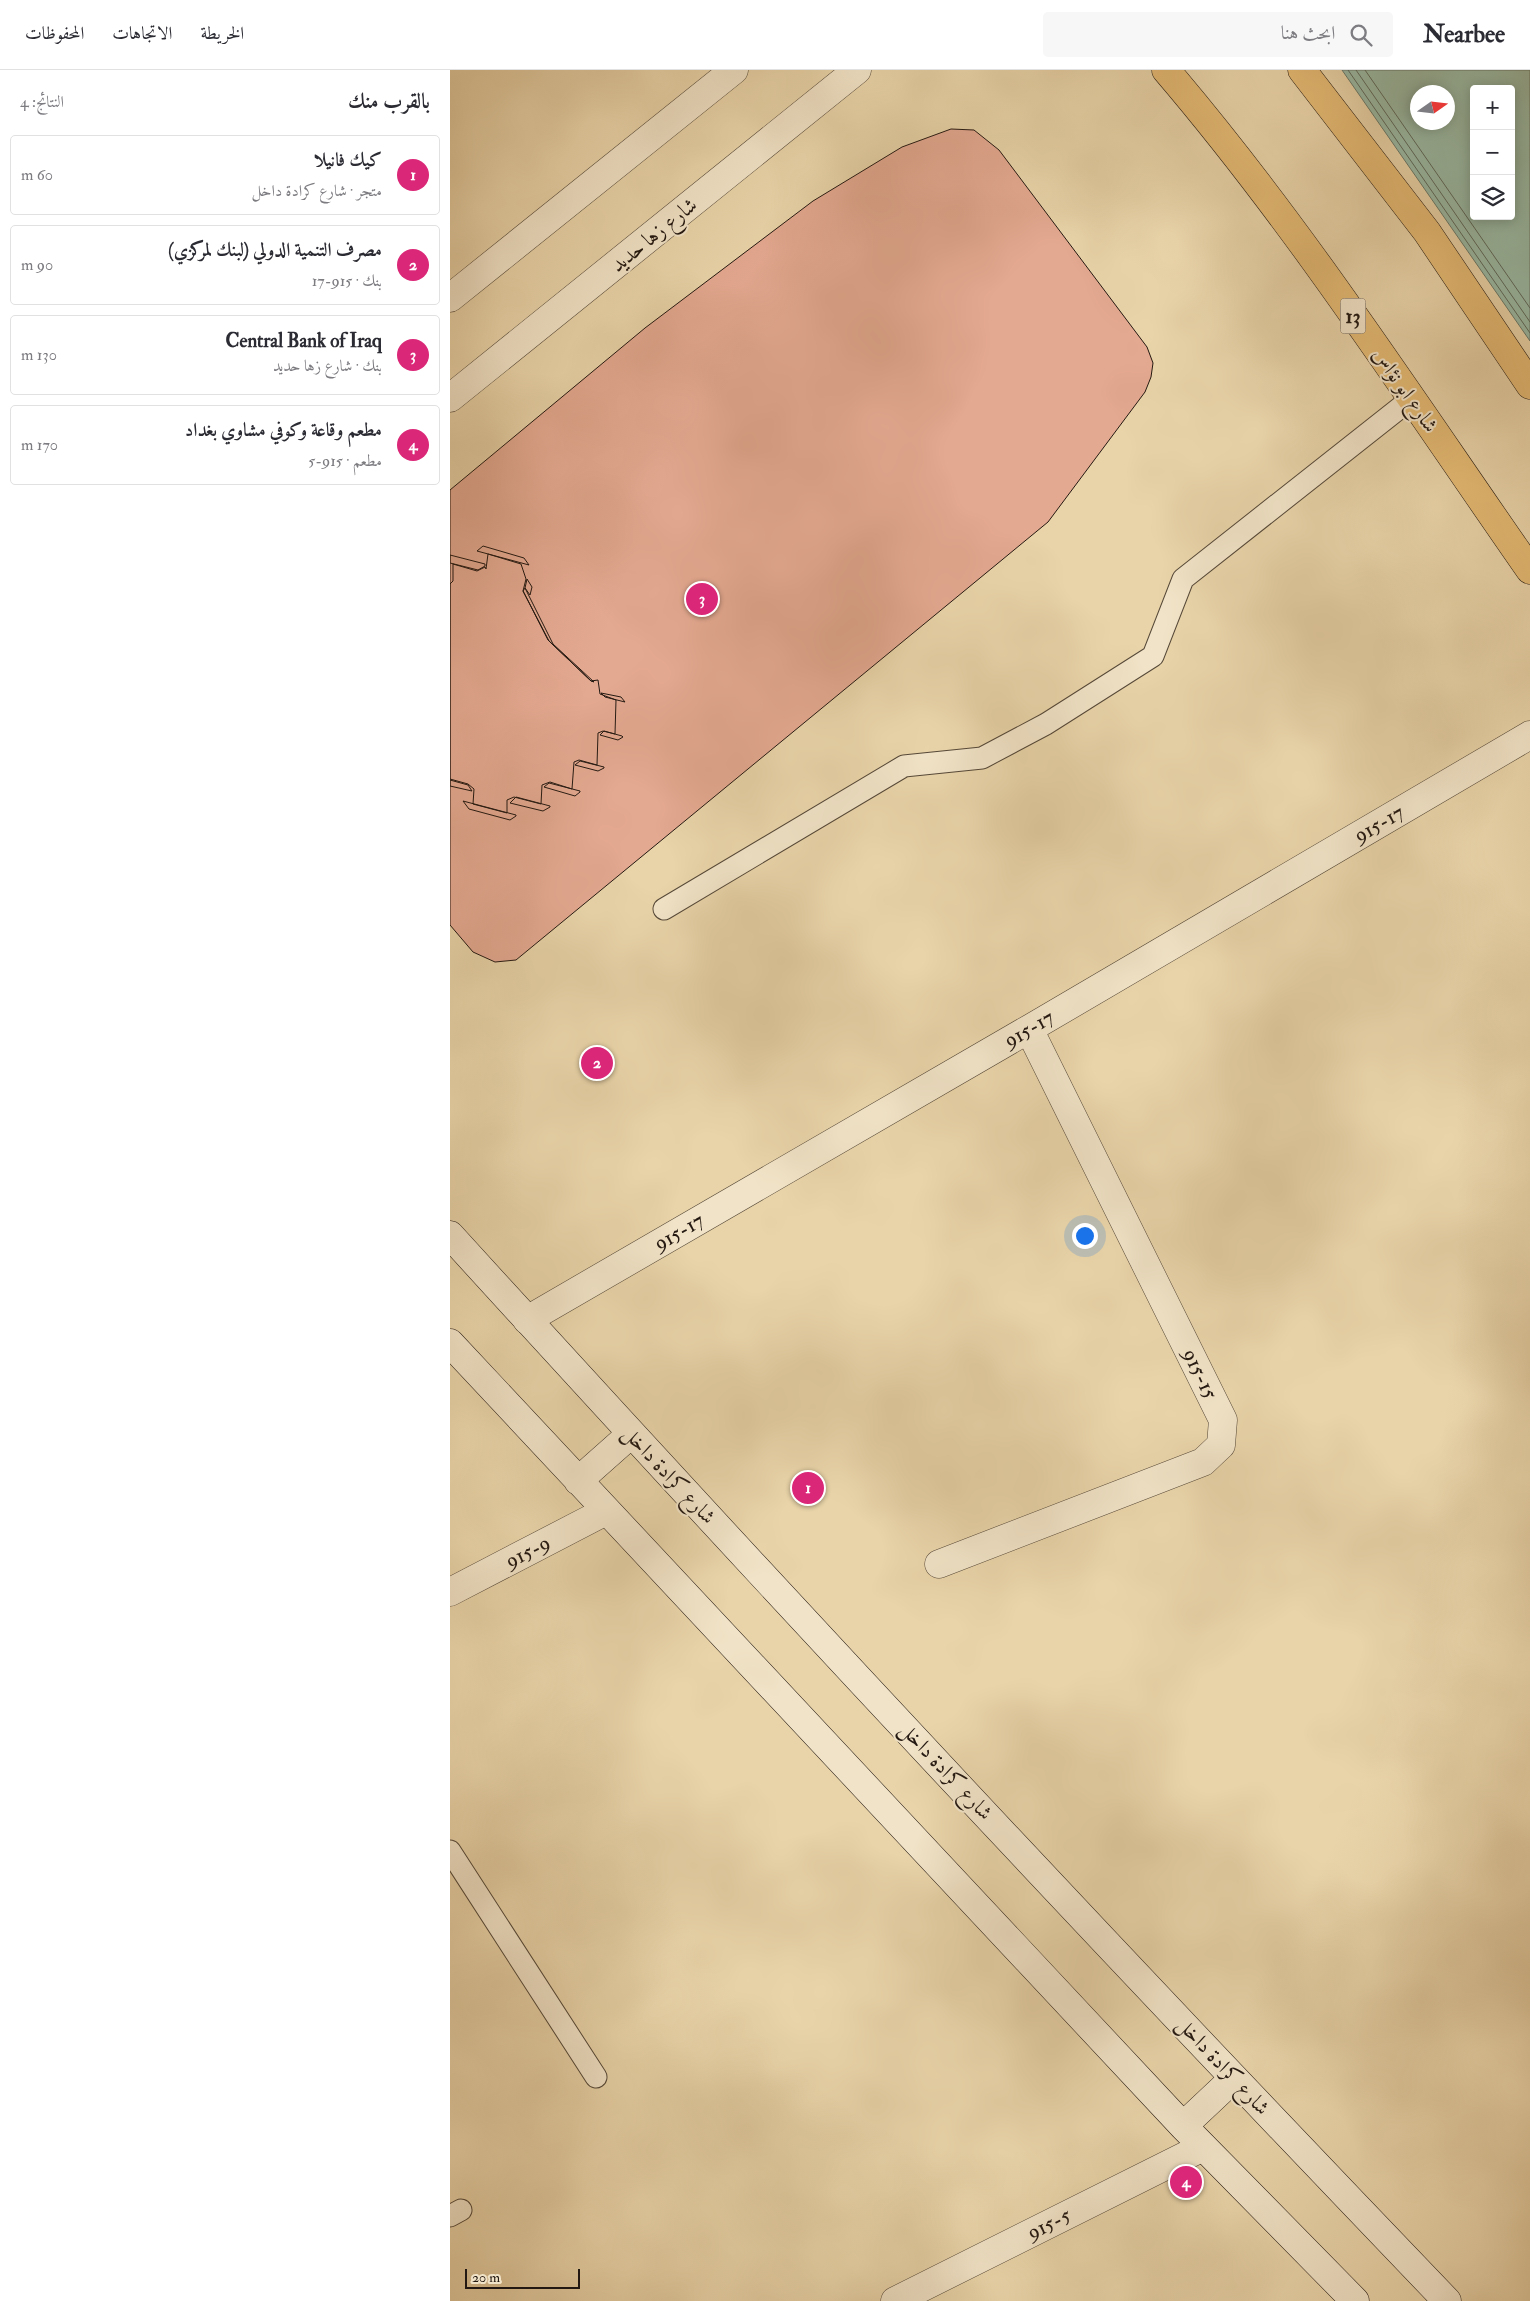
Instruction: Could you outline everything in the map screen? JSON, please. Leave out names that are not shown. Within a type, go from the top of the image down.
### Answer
[{"type":"main road","name":"شارع ابو نؤاس","points":[[1166,70],[1205,116],[1301,242],[1530,570]]},
{"type":"main road","points":[[1302,70],[1427,232],[1530,385]]},
{"type":"street","points":[[450,298],[734,70]]},
{"type":"street","name":"شارع زها حديد","points":[[450,398],[858,70]]},
{"type":"street","name":"915-17","points":[[527,1320],[1029,1029],[1530,735]]},
{"type":"street","name":"915-15","points":[[939,1564],[1203,1462],[1222,1445],[1222,1420],[1029,1029]]},
{"type":"street","name":"شارع كرادة داخل","points":[[450,1235],[631,1434],[1233,2079],[1447,2301]]},
{"type":"street","points":[[450,1343],[1183,2126],[1355,2301]]},
{"type":"street","points":[[578,1481],[631,1434]]},
{"type":"street","name":"915-9","points":[[450,1592],[606,1511]]},
{"type":"street","points":[[1183,2126],[1233,2079]]},
{"type":"street","name":"915-5","points":[[895,2301],[1203,2147]]},
{"type":"lane","points":[[664,909],[904,766],[982,758],[1046,724],[1153,656],[1183,579],[1411,399]]},
{"type":"lane","points":[[450,1851],[596,2077]]},
{"type":"water","points":[[1342,70],[1530,70],[1530,341]]},
{"type":"building","points":[[951,129],[974,130],[999,150],[1147,347],[1153,363],[1151,377],[1145,392],[1048,522],[516,960],[495,962],[473,952],[450,925],[450,490],[645,328],[813,201],[902,147]]},
{"type":"building","points":[[483,546],[524,558],[529,565],[477,551]]},
{"type":"building","points":[[488,554],[521,564],[526,579],[523,591],[548,640],[591,681],[598,680],[600,694],[616,700],[615,734],[603,731],[598,733],[597,765],[579,760],[574,762],[572,789],[550,782],[542,785],[541,804],[514,797],[507,800],[507,813],[473,804],[474,789],[468,784],[450,779],[450,584],[453,581],[453,564],[477,571],[485,567],[486,569]]},
{"type":"building","points":[[450,555],[485,564],[485,566],[478,570],[450,563]]},
{"type":"building","points":[[527,579],[532,587],[530,595],[525,588]]},
{"type":"building","points":[[525,588],[553,644],[594,682],[549,641],[523,591]]},
{"type":"building","points":[[601,693],[621,697],[625,702],[605,697]]},
{"type":"building","points":[[604,731],[623,737],[618,740],[600,735]]},
{"type":"building","points":[[580,761],[604,768],[598,771],[575,765]]},
{"type":"building","points":[[450,780],[468,785],[472,791],[450,786]]},
{"type":"building","points":[[549,783],[580,792],[575,796],[544,787]]},
{"type":"building","points":[[516,797],[550,807],[543,811],[510,803]]},
{"type":"building","points":[[463,801],[516,816],[510,820],[469,809]]},
{"type":"place","name":"Central Bank of Iraq","points":[[702,599]]},
{"type":"place","name":"مصرف التنمية الدولي (لبنك لمركزي)","points":[[597,1063]]},
{"type":"place","name":"كيك فانيلا","points":[[808,1488]]},
{"type":"place","name":"مطعم وقاعة وكوفي مشاوي بغداد","points":[[1186,2182]]}]
